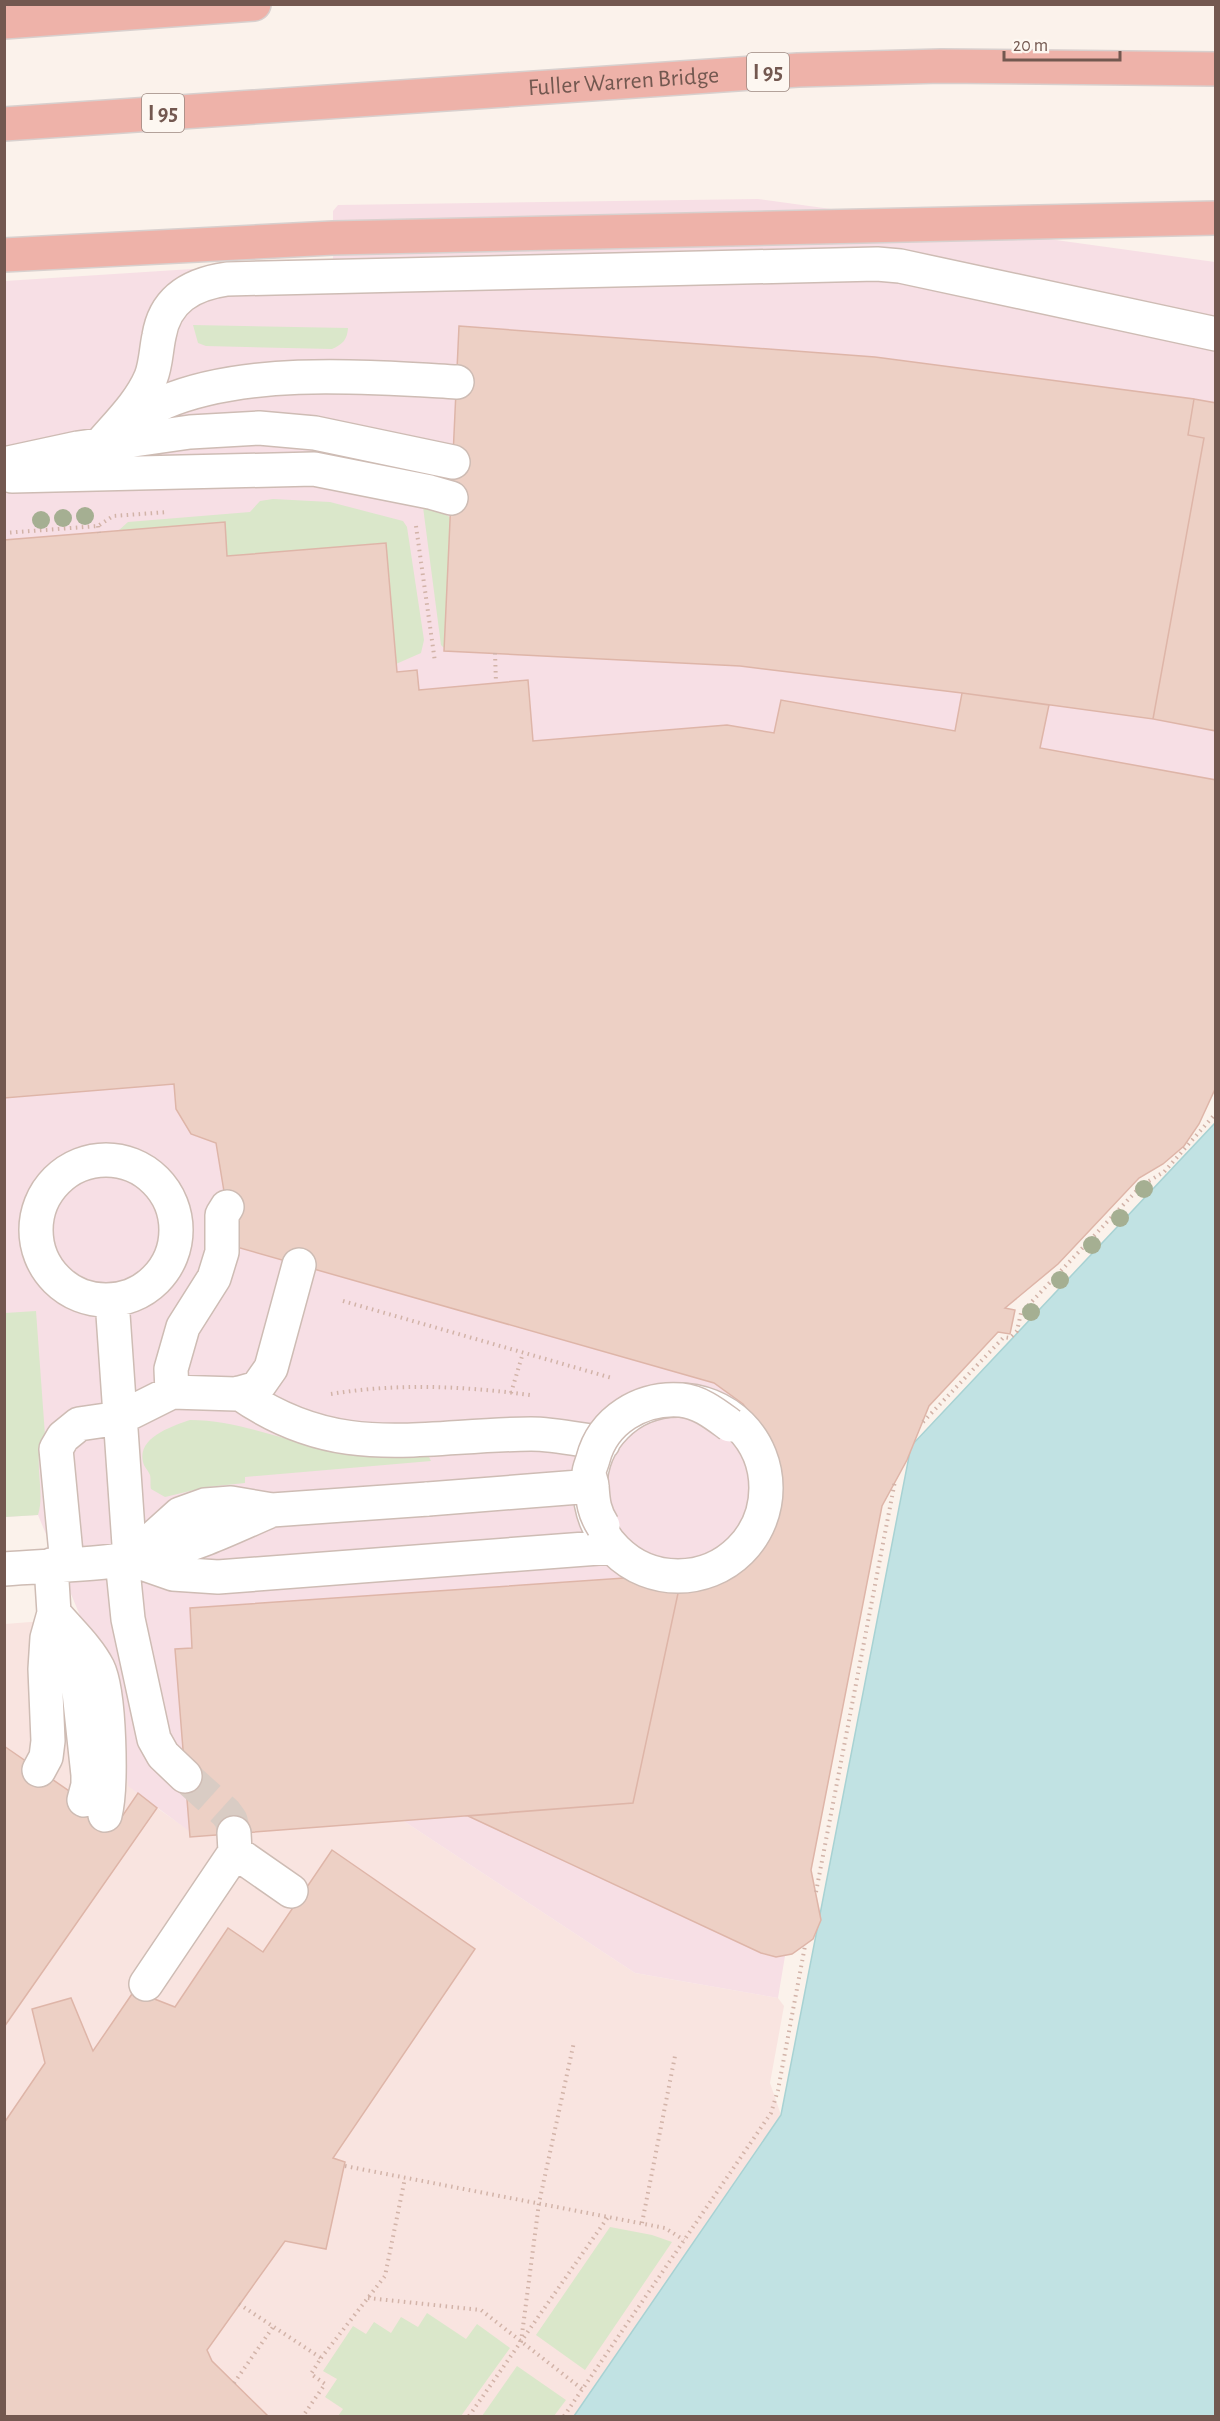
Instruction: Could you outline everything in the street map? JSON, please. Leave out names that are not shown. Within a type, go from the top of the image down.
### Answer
[{"type":"highway","points":[[4,22],[254,4]]},
{"type":"highway","name":"Fuller Warren Bridge","points":[[4,124],[798,70],[965,66],[1215,69]]},
{"type":"highway","points":[[4,255],[333,238],[1215,218]]},
{"type":"street","points":[[102,444],[146,389],[152,374],[162,323],[172,304],[179,296],[195,287],[227,279],[877,264],[900,266],[1215,334]]},
{"type":"street","points":[[102,444],[125,426],[163,403],[217,386],[333,377],[457,382]]},
{"type":"street","points":[[4,464],[34,456],[102,444],[214,429],[278,429],[315,433],[453,462]]},
{"type":"street","points":[[4,476],[314,469],[452,498]]},
{"type":"street","points":[[103,1161],[126,1163],[155,1180],[173,1209],[176,1232],[172,1254],[161,1274],[144,1289],[112,1300],[80,1295],[62,1285],[54,1278],[42,1260],[36,1238],[37,1215],[52,1185],[81,1165],[103,1161]]},
{"type":"street","points":[[172,1392],[171,1369],[183,1327],[214,1278],[222,1252],[222,1215],[227,1207]]},
{"type":"street","points":[[94,1808],[88,1785],[64,1625],[59,1565],[56,1449],[63,1437],[79,1424],[120,1418],[172,1392],[239,1393],[257,1388],[272,1368],[299,1265]]},
{"type":"street","points":[[112,1300],[120,1418],[128,1618],[154,1739],[163,1755],[185,1776]]},
{"type":"street","points":[[239,1393],[260,1408],[305,1428],[342,1438],[378,1442],[533,1434],[603,1443]]},
{"type":"street","points":[[126,1560],[173,1574],[218,1578],[623,1561],[643,1557],[670,1562],[697,1557],[721,1544],[739,1524],[750,1499],[752,1472],[745,1446],[730,1425],[709,1409],[683,1400],[657,1400],[632,1409],[610,1425],[596,1447],[589,1473],[592,1486],[591,1499],[601,1524],[623,1561]]},
{"type":"street","points":[[687,1401],[714,1407],[740,1424],[758,1449],[766,1478],[765,1508],[753,1536],[731,1559],[704,1572],[674,1576],[623,1561],[602,1533],[592,1508],[590,1479],[597,1453],[603,1443],[612,1430],[634,1412],[660,1402],[687,1401]]},
{"type":"street","points":[[4,1569],[126,1560],[186,1546],[272,1510],[592,1486]]},
{"type":"street","points":[[39,1770],[46,1757],[48,1741],[45,1669],[47,1638],[64,1625]]},
{"type":"street","points":[[146,1983],[234,1843],[291,1891]]},
{"type":"path","points":[[4,533],[98,526],[113,516],[178,511]]},
{"type":"path","points":[[415,518],[435,662]]},
{"type":"path","points":[[98,526],[99,533]]},
{"type":"path","points":[[495,653],[496,683]]},
{"type":"path","points":[[923,1422],[1004,1337],[1010,1338],[1017,1331],[1021,1312],[1142,1185],[1164,1172],[1215,1113]]},
{"type":"path","points":[[510,1401],[523,1353]]},
{"type":"path","points":[[327,1395],[375,1389],[447,1387],[511,1392],[540,1398]]},
{"type":"path","points":[[816,1892],[896,1481]]},
{"type":"path","points":[[564,2416],[771,2113],[778,2090],[805,1946]]},
{"type":"path","points":[[521,2342],[539,2203],[574,2042]]},
{"type":"path","points":[[642,2223],[675,2056]]},
{"type":"path","points":[[345,2166],[665,2228],[684,2240]]},
{"type":"path","points":[[303,2416],[325,2384],[311,2374],[385,2276],[405,2178]]},
{"type":"path","points":[[469,2416],[608,2217]]},
{"type":"path","points":[[368,2298],[481,2310],[582,2389]]},
{"type":"path","points":[[239,2304],[321,2358]]},
{"type":"path","points":[[234,2383],[273,2327]]},
{"type":"shaded area","points":[[758,199],[1215,262],[1215,1087],[1199,1124],[1184,1146],[1163,1164],[1138,1178],[1058,1264],[1006,1308],[1015,1310],[1010,1334],[997,1332],[929,1406],[907,1460],[882,1506],[811,1870],[821,1916],[818,1929],[805,1946],[785,1956],[778,1998],[635,1973],[402,1820],[190,1837],[189,1831],[128,1786],[118,1690],[81,1618],[38,1515],[5,1517],[5,281],[333,263],[333,211],[338,205]]},
{"type":"shaded area","points":[[81,1618],[88,1630],[157,1808],[190,1831],[190,1837],[402,1820],[635,1973],[778,1998],[784,2006],[770,2083],[781,2115],[574,2416],[5,2416],[5,1624]]},
{"type":"green space","points":[[193,325],[348,328],[344,341],[332,349],[206,346],[198,343]]},
{"type":"green space","points":[[273,499],[330,502],[403,521],[407,527],[424,640],[421,653],[396,664],[386,543],[227,556],[224,522],[118,531],[128,522],[250,512],[260,501]]},
{"type":"green space","points":[[423,507],[441,511],[451,518],[445,649],[441,645]]},
{"type":"green space","points":[[36,1311],[45,1435],[39,1454],[40,1505],[38,1515],[5,1517],[5,1313]]},
{"type":"green space","points":[[190,1420],[240,1426],[334,1450],[374,1455],[429,1457],[431,1461],[245,1477],[245,1483],[207,1487],[165,1497],[151,1489],[150,1475],[144,1464],[145,1446],[158,1434]]},
{"type":"green space","points":[[610,2227],[652,2235],[672,2242],[585,2370],[536,2335]]},
{"type":"green space","points":[[427,2313],[466,2339],[477,2324],[510,2348],[461,2416],[338,2416],[343,2409],[325,2397],[337,2379],[323,2371],[353,2326],[366,2334],[374,2322],[391,2333],[401,2317],[418,2327]]},
{"type":"green space","points":[[517,2366],[566,2400],[554,2416],[482,2416]]},
{"type":"water","points":[[1215,1123],[1215,2416],[574,2416],[781,2115],[911,1446]]},
{"type":"pier","points":[[804,4],[1215,5],[1215,131],[1173,130],[1148,113],[1121,102],[806,7]]},
{"type":"building","points":[[459,326],[875,357],[1194,399],[1188,435],[1204,438],[1153,719],[740,666],[444,651]]},
{"type":"building","points":[[1194,399],[1216,403],[1216,731],[1153,719],[1204,438],[1188,435]]},
{"type":"building","points":[[225,522],[227,556],[386,543],[397,672],[417,670],[419,690],[528,680],[533,741],[727,725],[774,733],[781,700],[955,731],[962,693],[1049,705],[1040,748],[1216,780],[1216,1087],[1199,1124],[1184,1146],[1163,1164],[1139,1178],[1058,1264],[1005,1308],[1015,1310],[1010,1334],[998,1332],[929,1406],[907,1460],[882,1506],[811,1870],[821,1920],[813,1939],[792,1954],[776,1957],[761,1953],[468,1816],[633,1803],[680,1584],[712,1576],[744,1554],[760,1534],[771,1507],[775,1478],[770,1446],[764,1431],[743,1404],[714,1383],[233,1246],[216,1143],[191,1134],[176,1109],[174,1084],[4,1098],[4,540]]},
{"type":"building","points":[[639,1577],[644,1582],[680,1584],[633,1803],[190,1837],[175,1649],[192,1648],[190,1608]]},
{"type":"building","points":[[4,1746],[117,1824],[138,1793],[157,1808],[4,2027]]},
{"type":"building","points":[[332,1850],[475,1949],[333,2158],[345,2162],[326,2249],[285,2241],[207,2350],[212,2361],[268,2416],[4,2416],[4,2123],[45,2063],[32,2009],[71,1998],[93,2051],[134,1991],[175,2007],[228,1928],[263,1952]]},
{"type":"tunnel","points":[[185,1776],[226,1813],[231,1820],[234,1833]]}]
